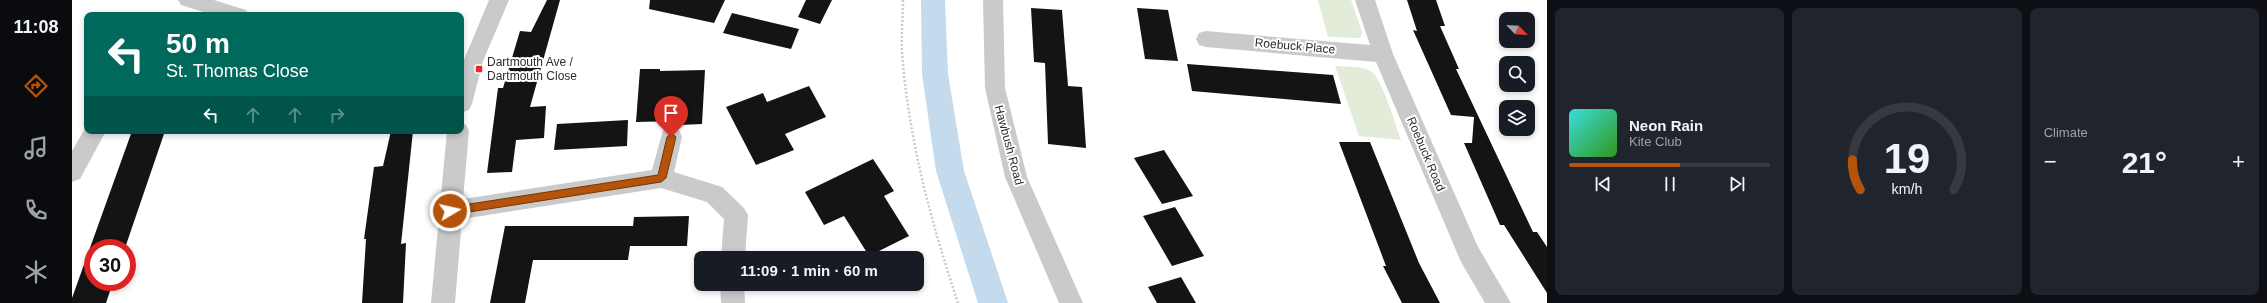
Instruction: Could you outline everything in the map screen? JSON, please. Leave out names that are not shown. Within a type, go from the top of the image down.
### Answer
[{"type":"street","points":[[188,0],[227,12]]},
{"type":"street","points":[[464,82],[467,60],[499,0]]},
{"type":"street","name":"Hawbush Road","points":[[993,0],[995,88],[1016,177],[1071,303]]},
{"type":"street","name":"Roebuck Road","points":[[1364,0],[1383,54],[1469,254],[1499,303]]},
{"type":"street","name":"Roebuck Place","points":[[1206,39],[1383,54]]},
{"type":"street","points":[[72,172],[93,134]]},
{"type":"street","points":[[443,303],[458,134]]},
{"type":"street","points":[[661,178],[671,137]]},
{"type":"street","points":[[450,211],[661,178],[714,194],[736,215],[733,251]]},
{"type":"street","points":[[732,291],[733,303]]},
{"type":"path","points":[[903,0],[903,56],[916,152],[942,258],[958,303]]},
{"type":"green space","points":[[1318,0],[1351,0],[1362,32],[1360,38],[1328,37]]},
{"type":"green space","points":[[1335,66],[1364,68],[1376,76],[1384,93],[1401,140],[1359,136]]},
{"type":"building","points":[[547,0],[560,0],[530,107],[546,106],[544,138],[516,140],[512,172],[487,173],[498,88],[503,88],[520,31],[531,32]]},
{"type":"building","points":[[650,0],[725,0],[714,23],[649,9]]},
{"type":"building","points":[[806,0],[832,0],[820,24],[798,17]]},
{"type":"building","points":[[1407,0],[1436,0],[1445,26],[1440,26],[1459,69],[1456,69],[1533,232],[1537,232],[1547,247],[1547,293],[1504,225],[1500,225],[1464,143],[1472,143],[1474,117],[1451,115],[1413,30],[1417,31]]},
{"type":"building","points":[[1031,8],[1062,10],[1068,86],[1082,87],[1086,148],[1048,144],[1045,63],[1034,62]]},
{"type":"building","points":[[1137,8],[1168,10],[1178,61],[1145,59]]},
{"type":"building","points":[[732,13],[799,29],[791,49],[723,33]]},
{"type":"building","points":[[1187,64],[1333,75],[1341,104],[1192,91]]},
{"type":"building","points":[[640,69],[660,69],[660,71],[705,70],[702,124],[680,125],[680,121],[636,122]]},
{"type":"building","points":[[809,86],[826,117],[785,134],[794,150],[756,165],[726,107],[763,93],[767,102]]},
{"type":"building","points":[[628,120],[627,146],[554,150],[557,124]]},
{"type":"building","points":[[131,134],[164,134],[128,239],[93,239]]},
{"type":"building","points":[[390,134],[413,134],[401,244],[406,243],[403,303],[362,303],[366,239],[364,239],[374,167],[383,166]]},
{"type":"building","points":[[1339,142],[1370,142],[1419,263],[1440,303],[1402,303],[1383,266],[1386,266]]},
{"type":"building","points":[[1164,150],[1193,196],[1162,204],[1134,158]]},
{"type":"building","points":[[873,159],[894,191],[884,196],[909,236],[879,251],[866,251],[844,216],[824,225],[805,192]]},
{"type":"building","points":[[1175,207],[1204,256],[1172,266],[1143,216]]},
{"type":"building","points":[[689,216],[687,246],[630,246],[628,260],[533,260],[525,303],[490,303],[505,226],[633,226],[634,217]]},
{"type":"building","points":[[84,265],[84,291],[110,291],[106,303],[72,303],[72,298]]},
{"type":"building","points":[[1181,277],[1196,303],[1157,303],[1148,287]]},
{"type":"waterway","points":[[933,0],[935,74],[950,171],[993,303]]},
{"type":"place","name":"Dartmouth Ave / Dartmouth Close","points":[[479,69]]},
{"type":"route","points":[[450,211],[661,178],[671,137]]}]
